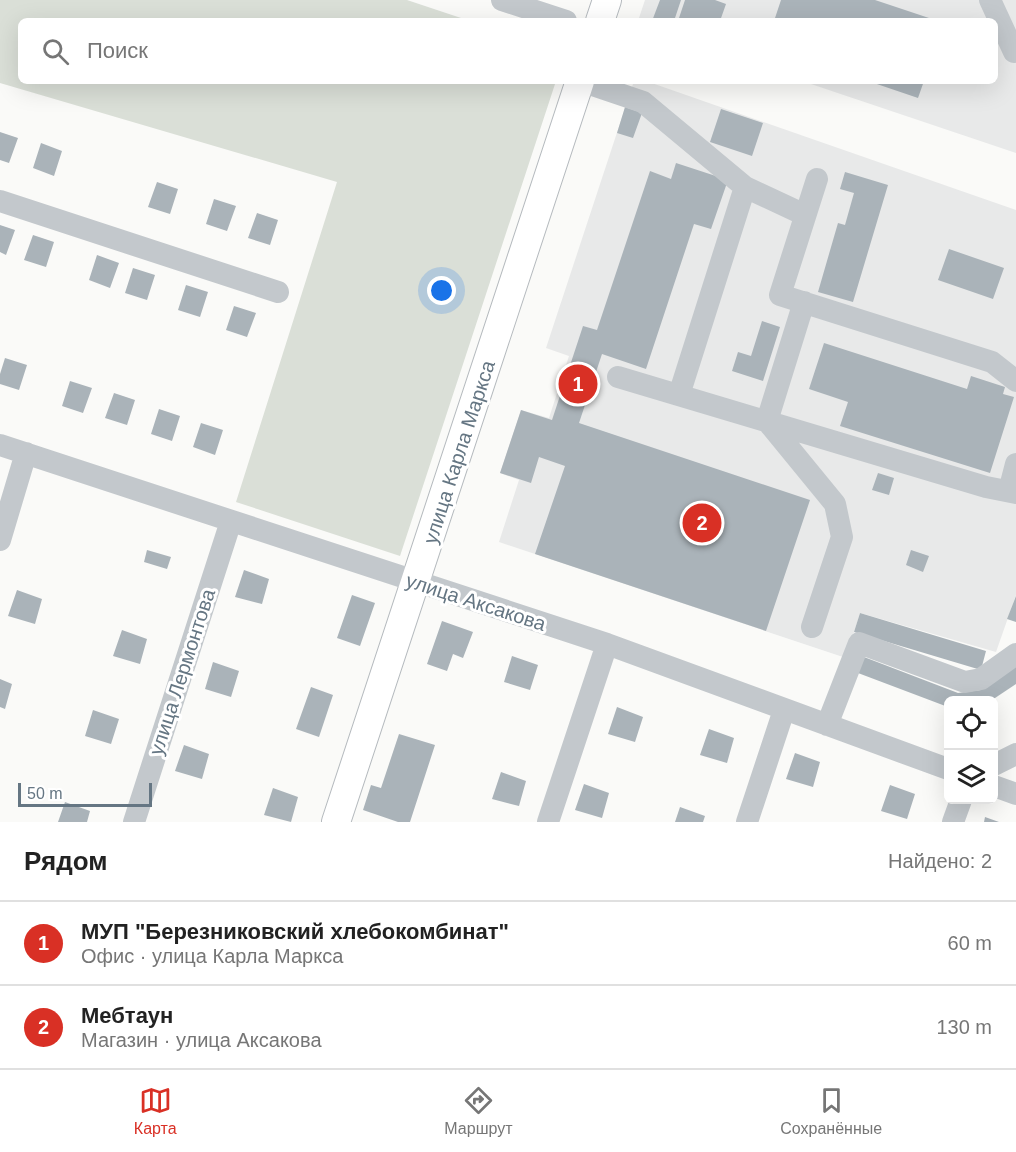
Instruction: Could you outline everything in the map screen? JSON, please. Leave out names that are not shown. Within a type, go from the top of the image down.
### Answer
[{"type":"main road","points":[[601,18],[607,0]]},
{"type":"main road","name":"улица Карла Маркса","points":[[336,822],[580,84]]},
{"type":"street","points":[[502,0],[557,18]]},
{"type":"street","points":[[990,0],[1014,52]]},
{"type":"street","points":[[590,84],[643,102],[745,187],[805,215]]},
{"type":"street","points":[[817,179],[780,295],[993,362],[1016,381]]},
{"type":"street","points":[[679,395],[745,187]]},
{"type":"street","points":[[0,201],[278,292]]},
{"type":"street","points":[[766,421],[804,302]]},
{"type":"street","points":[[618,377],[986,487],[1013,492],[1016,464]]},
{"type":"street","points":[[766,421],[836,504],[842,537],[812,627]]},
{"type":"street","name":"улица Аксакова","points":[[0,445],[607,644],[944,768]]},
{"type":"street","points":[[0,540],[26,453]]},
{"type":"street","name":"улица Лермонтова","points":[[134,822],[231,521]]},
{"type":"street","points":[[827,726],[859,643],[965,682],[981,679],[1016,654]]},
{"type":"street","points":[[548,822],[607,644]]},
{"type":"street","points":[[747,822],[784,710]]},
{"type":"street","points":[[998,763],[1016,754]]},
{"type":"street","points":[[998,788],[1016,794]]},
{"type":"street","points":[[953,822],[960,804]]},
{"type":"shaded area","points":[[0,0],[407,0],[461,18],[18,18],[18,84],[555,84],[400,556],[236,502],[337,182],[0,83]]},
{"type":"shaded area","points":[[645,0],[1016,0],[1016,153],[811,84],[998,84],[998,18],[639,18]]},
{"type":"shaded area","points":[[633,84],[655,84],[1016,210],[1016,595],[996,652],[860,613],[846,658],[499,542],[519,480],[500,473],[521,410],[549,418],[569,356],[546,348]]},
{"type":"building","points":[[660,0],[681,0],[675,18],[653,18]]},
{"type":"building","points":[[685,0],[715,0],[726,4],[721,18],[679,18]]},
{"type":"building","points":[[781,0],[875,0],[929,18],[775,18]]},
{"type":"building","points":[[877,84],[923,84],[918,98]]},
{"type":"building","points":[[625,107],[642,113],[633,138],[617,133]]},
{"type":"building","points":[[721,109],[763,123],[752,156],[710,142]]},
{"type":"building","points":[[0,132],[18,138],[9,163],[0,160]]},
{"type":"building","points":[[41,143],[62,151],[54,176],[33,168]]},
{"type":"building","points":[[676,163],[728,180],[711,229],[694,224],[646,369],[602,354],[579,423],[810,500],[766,631],[535,554],[565,466],[539,457],[531,483],[500,473],[521,410],[552,420],[583,326],[597,330],[650,171],[671,179]]},
{"type":"building","points":[[845,172],[888,185],[853,302],[818,292],[838,223],[845,225],[854,193],[840,189]]},
{"type":"building","points":[[157,182],[178,189],[170,214],[148,207]]},
{"type":"building","points":[[214,199],[236,206],[227,231],[206,224]]},
{"type":"building","points":[[257,213],[278,220],[270,245],[248,238]]},
{"type":"building","points":[[0,225],[15,230],[6,255],[0,252]]},
{"type":"building","points":[[33,235],[54,242],[46,267],[24,260]]},
{"type":"building","points":[[949,249],[1004,268],[993,299],[938,280]]},
{"type":"building","points":[[97,255],[119,263],[110,288],[89,280]]},
{"type":"building","points":[[133,268],[155,275],[147,300],[125,293]]},
{"type":"building","points":[[186,285],[208,292],[200,317],[178,310]]},
{"type":"building","points":[[234,306],[256,313],[247,337],[226,330]]},
{"type":"building","points":[[762,321],[780,327],[763,381],[732,371],[738,352],[751,356]]},
{"type":"building","points":[[824,343],[967,389],[971,376],[1005,387],[1003,394],[1014,397],[990,473],[840,426],[848,402],[809,389]]},
{"type":"building","points":[[5,358],[27,365],[19,390],[0,384],[0,374]]},
{"type":"building","points":[[70,381],[92,388],[83,413],[62,406]]},
{"type":"building","points":[[114,393],[135,400],[127,425],[105,418]]},
{"type":"building","points":[[159,409],[180,416],[172,441],[151,434]]},
{"type":"building","points":[[201,423],[223,430],[215,455],[193,447]]},
{"type":"building","points":[[878,473],[894,478],[889,495],[872,490]]},
{"type":"building","points":[[147,550],[171,557],[167,569],[144,562]]},
{"type":"building","points":[[911,550],[929,556],[923,572],[906,565]]},
{"type":"building","points":[[244,570],[269,579],[262,604],[235,597]]},
{"type":"building","points":[[17,590],[42,599],[35,624],[8,616]]},
{"type":"building","points":[[352,595],[375,603],[360,646],[337,638]]},
{"type":"building","points":[[1016,596],[1016,622],[1007,619]]},
{"type":"building","points":[[860,613],[986,651],[981,670],[854,632]]},
{"type":"building","points":[[442,621],[473,632],[463,658],[453,654],[447,671],[427,664]]},
{"type":"building","points":[[122,630],[147,639],[140,664],[113,656]]},
{"type":"building","points":[[512,656],[538,665],[530,690],[504,682]]},
{"type":"building","points":[[864,657],[958,693],[981,690],[1016,665],[1016,684],[998,696],[944,696],[944,705],[858,673]]},
{"type":"building","points":[[213,662],[239,671],[231,697],[205,689]]},
{"type":"building","points":[[0,679],[12,684],[5,709],[0,707]]},
{"type":"building","points":[[311,687],[333,695],[319,737],[296,729]]},
{"type":"building","points":[[617,707],[643,717],[635,742],[608,734]]},
{"type":"building","points":[[93,710],[119,719],[111,744],[85,736]]},
{"type":"building","points":[[709,729],[734,738],[727,763],[700,755]]},
{"type":"building","points":[[399,734],[435,745],[410,822],[398,822],[363,810],[371,785],[381,788]]},
{"type":"building","points":[[184,745],[209,754],[202,779],[175,771]]},
{"type":"building","points":[[795,753],[820,762],[813,787],[786,779]]},
{"type":"building","points":[[501,772],[526,781],[519,806],[492,799]]},
{"type":"building","points":[[584,784],[609,793],[602,818],[575,810]]},
{"type":"building","points":[[890,785],[915,794],[907,819],[881,811]]},
{"type":"building","points":[[273,788],[298,797],[291,822],[264,815]]},
{"type":"building","points":[[65,802],[90,811],[87,822],[58,822]]},
{"type":"building","points":[[680,807],[705,816],[703,822],[675,822]]},
{"type":"building","points":[[985,817],[999,822],[984,822]]},
{"type":"place","name":"МУП \"Березниковский хлебокомбинат\"","points":[[578,384]]},
{"type":"place","name":"Мебтаун","points":[[702,523]]}]
